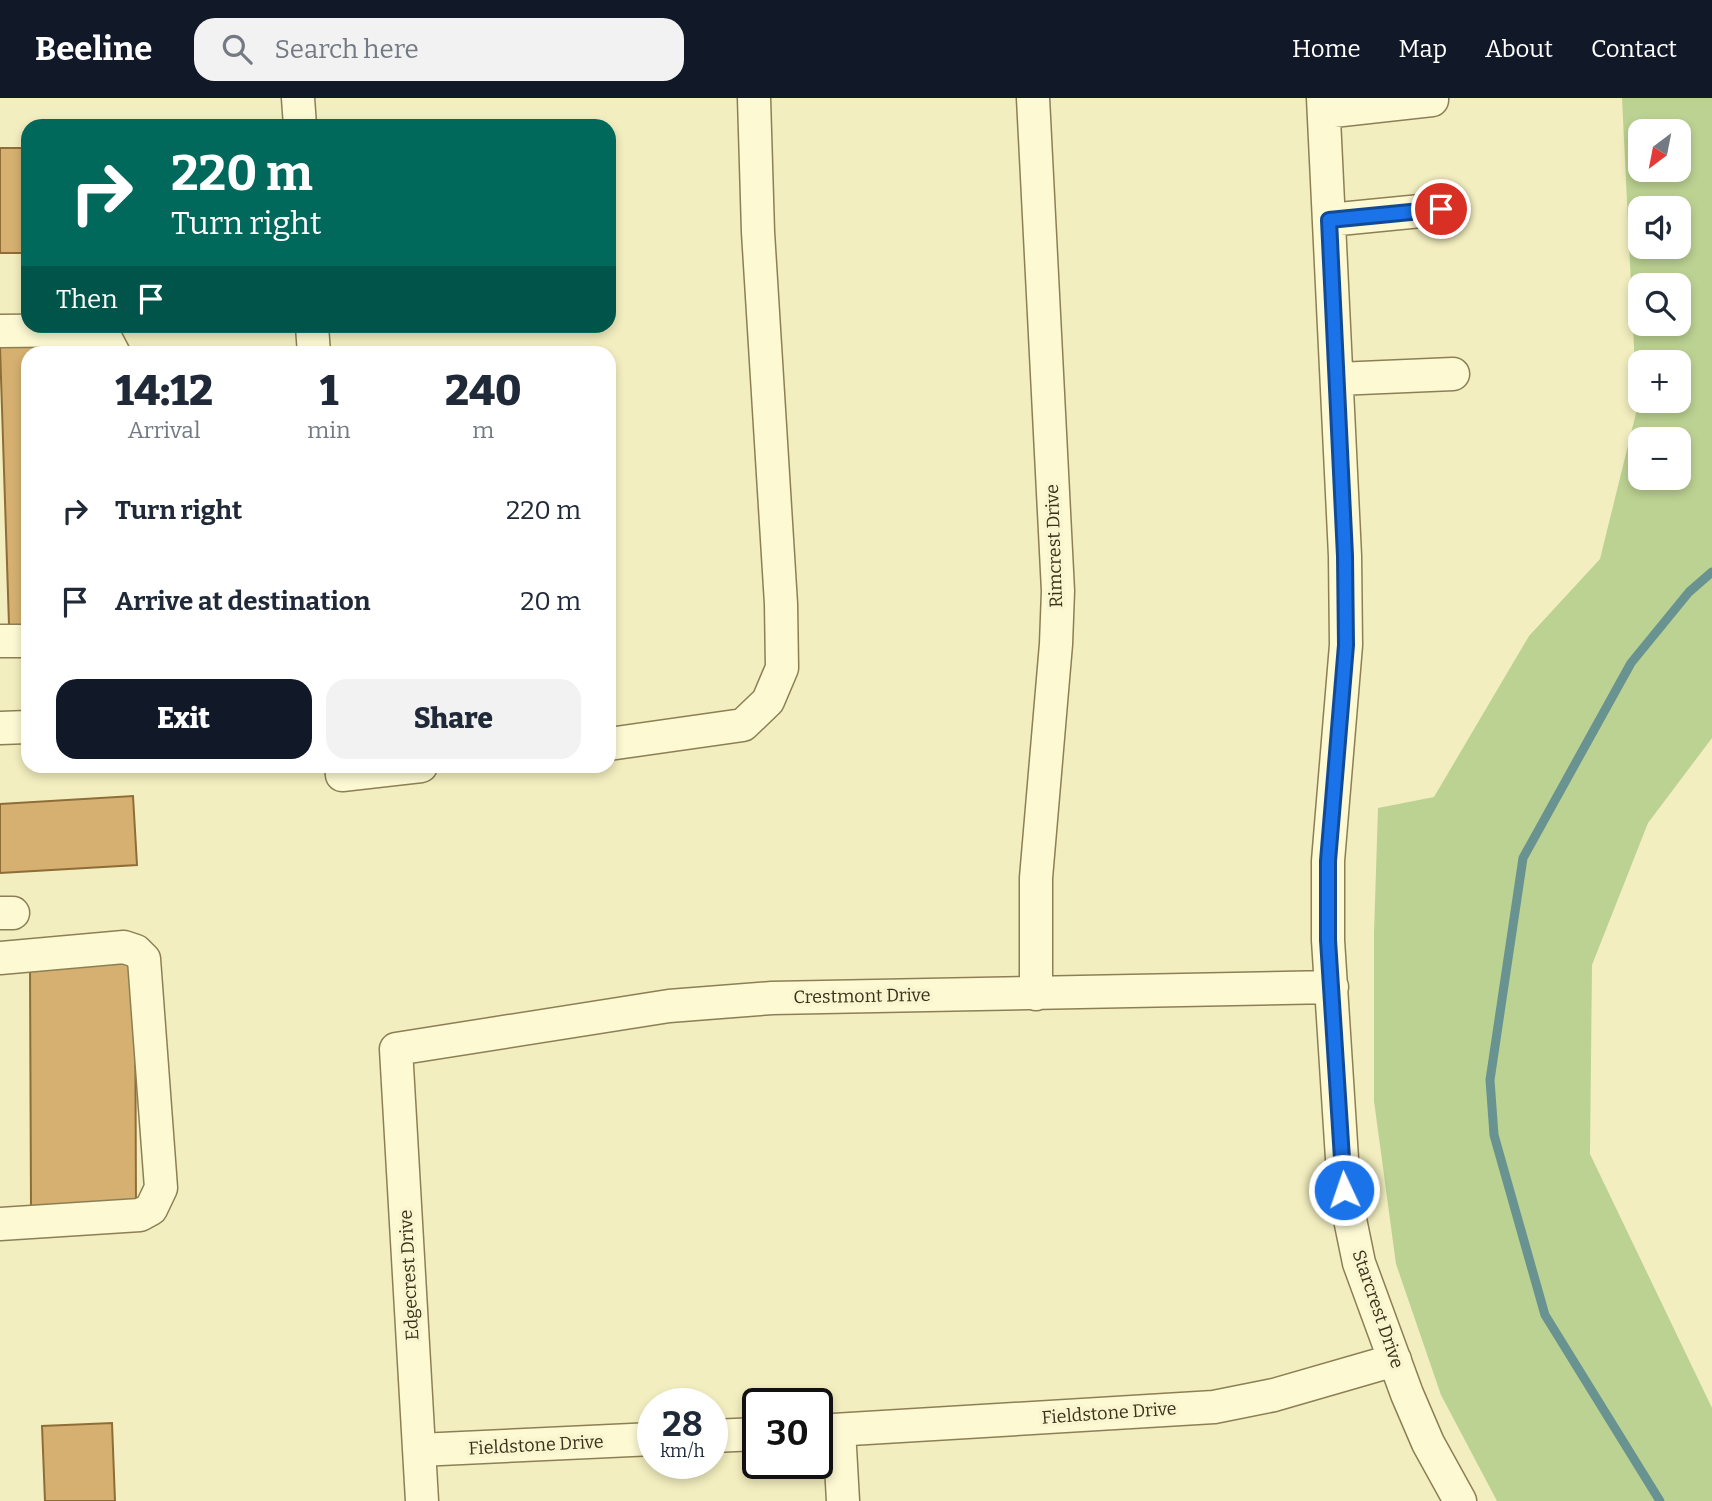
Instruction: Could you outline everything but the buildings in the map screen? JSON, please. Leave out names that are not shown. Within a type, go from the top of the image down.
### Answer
[{"type":"street","points":[[298,98],[300,119]]},
{"type":"street","points":[[616,743],[743,725],[768,701],[782,668],[780,590],[758,232],[754,98]]},
{"type":"street","name":"Rimcrest Drive","points":[[1033,98],[1058,591],[1036,878],[1036,993]]},
{"type":"street","points":[[1324,105],[1432,98]]},
{"type":"street","name":"Starcrest Drive","points":[[1324,105],[1345,556],[1346,645],[1328,861],[1328,940],[1344,1190],[1359,1263],[1395,1360],[1428,1443],[1460,1501]]},
{"type":"street","points":[[1329,220],[1441,209]]},
{"type":"street","points":[[0,331],[21,331]]},
{"type":"street","points":[[1337,379],[1453,374]]},
{"type":"street","points":[[0,641],[21,641]]},
{"type":"street","points":[[0,728],[21,727]]},
{"type":"street","points":[[342,773],[360,773]]},
{"type":"street","points":[[0,958],[124,947],[136,951],[144,959],[161,1188],[151,1209],[139,1215],[0,1224]]},
{"type":"street","name":"Crestmont Drive","points":[[396,1049],[669,1006],[772,998],[1332,987]]},
{"type":"street","name":"Edgecrest Drive","points":[[396,1049],[422,1501]]},
{"type":"street","name":"Fieldstone Drive","points":[[833,1430],[1214,1407],[1274,1395],[1395,1360]]},
{"type":"street","name":"Fieldstone Drive","points":[[419,1451],[637,1440]]},
{"type":"street","points":[[833,1454],[843,1501]]},
{"type":"green space","points":[[1622,98],[1712,98],[1712,738],[1648,823],[1592,965],[1590,1154],[1712,1408],[1712,1501],[1497,1501],[1441,1395],[1396,1264],[1374,1101],[1374,933],[1378,808],[1434,797],[1529,636],[1600,559],[1628,445],[1628,490],[1691,490],[1691,427],[1633,427],[1636,413],[1691,413],[1691,350],[1634,350],[1633,336],[1691,336],[1691,273],[1630,273],[1630,259],[1691,259],[1691,196],[1628,196],[1628,222]]},
{"type":"waterway","points":[[1660,1501],[1545,1315],[1494,1135],[1490,1080],[1523,858],[1631,663],[1689,592],[1712,572]]},
{"type":"route","points":[[1344,1190],[1328,940],[1328,861],[1346,645],[1345,556],[1329,220],[1441,209]]}]
